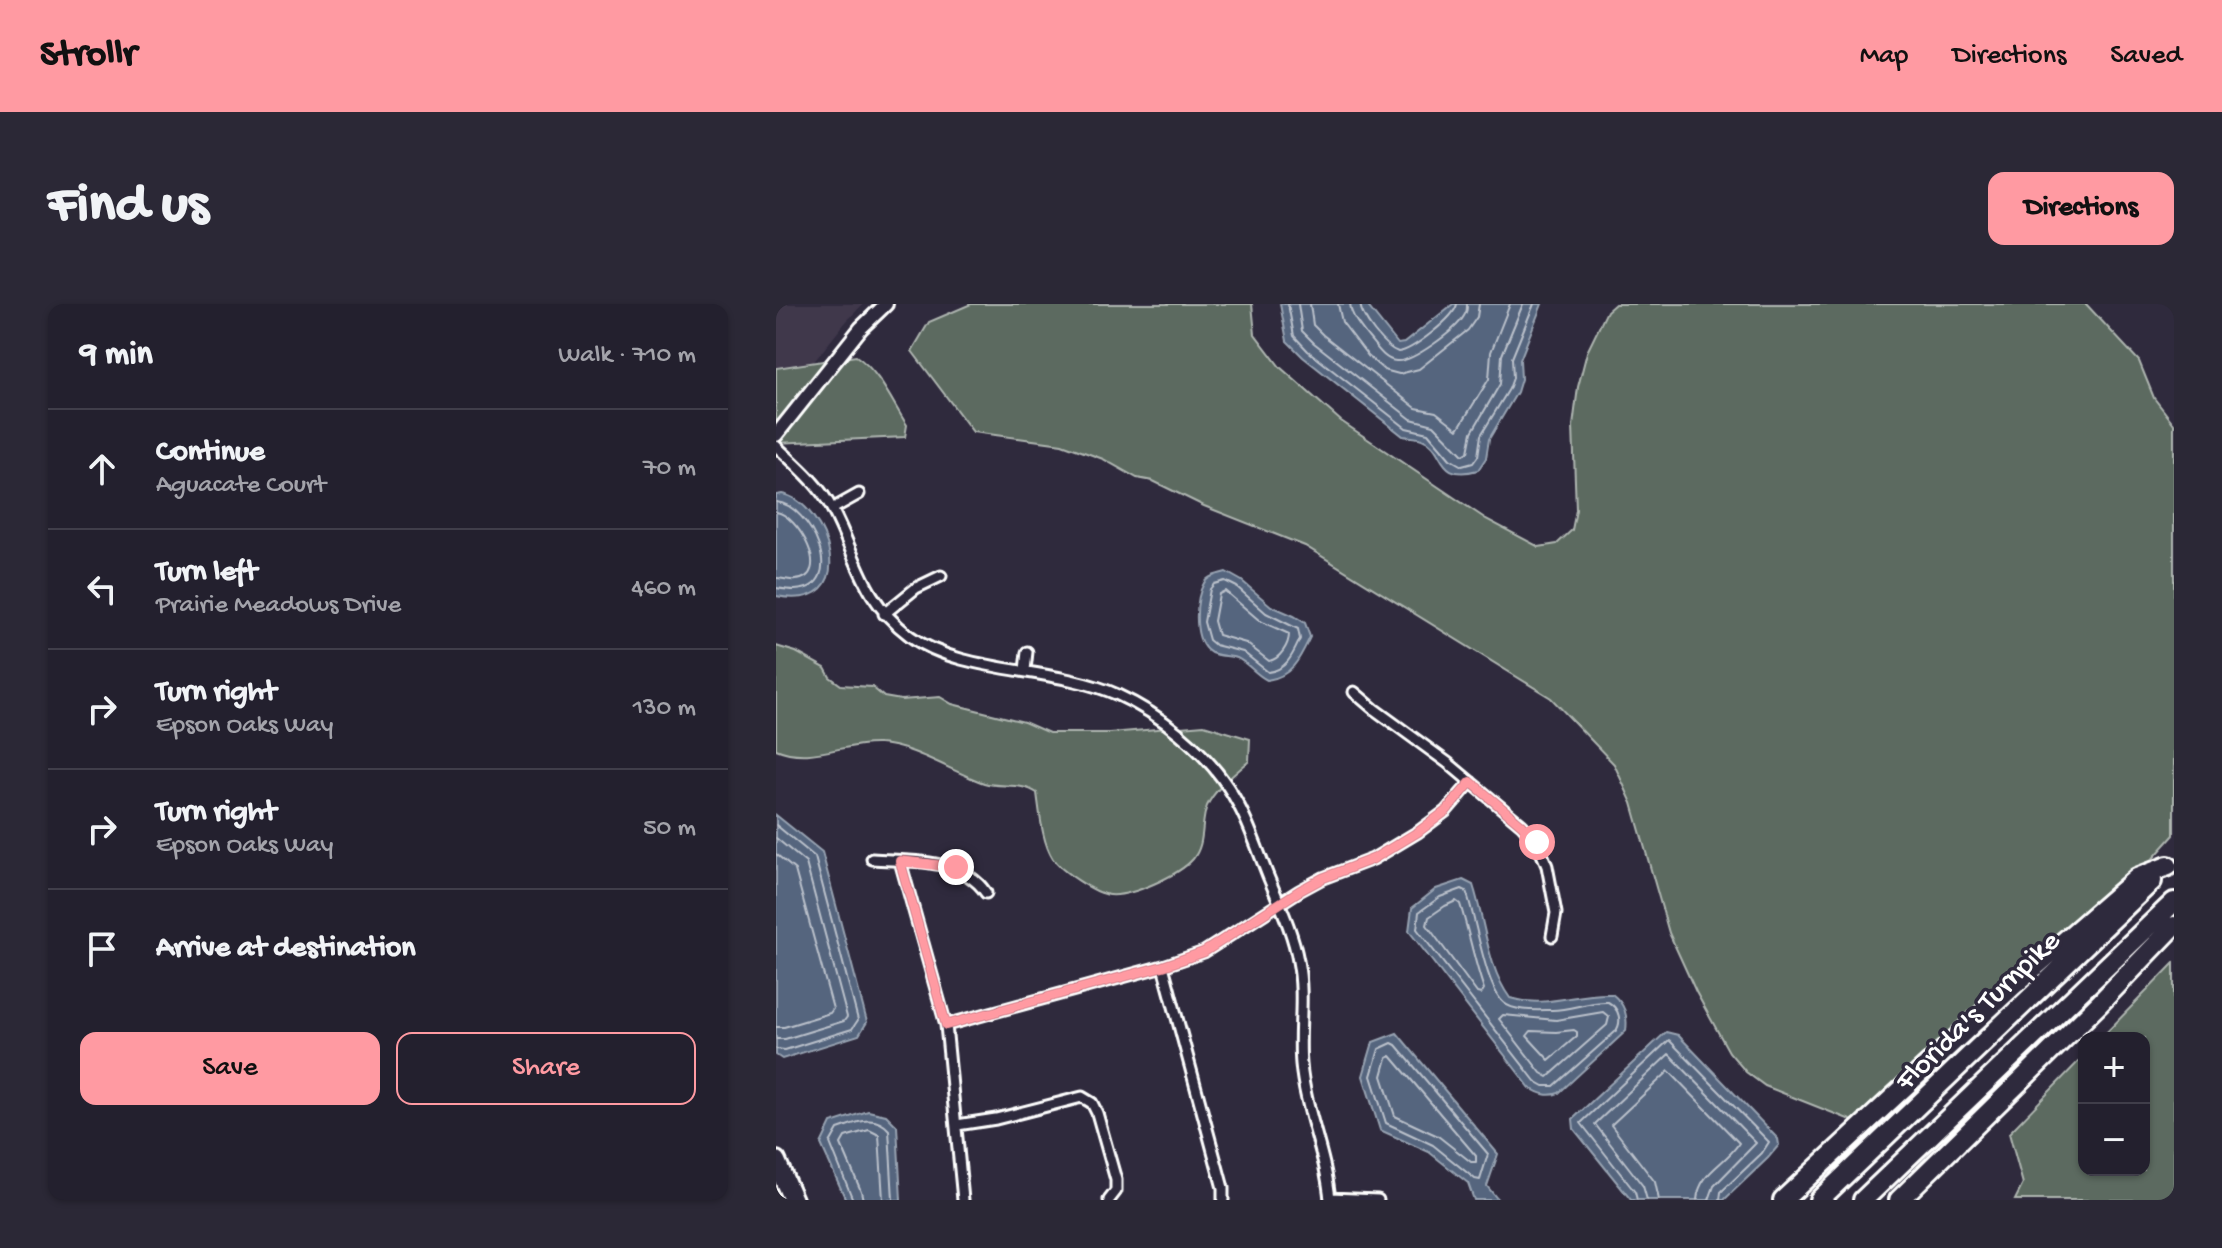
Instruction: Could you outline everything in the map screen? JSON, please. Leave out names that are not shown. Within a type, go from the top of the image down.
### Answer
[{"type":"highway","points":[[1783,1200],[2024,976],[2137,878],[2171,863]]},
{"type":"highway","name":"Florida's Turnpike","points":[[1819,1200],[2171,863]]},
{"type":"highway","name":"Florida's Turnpike","points":[[1863,1200],[2174,902]]},
{"type":"highway","points":[[1899,1200],[2174,926]]},
{"type":"highway","points":[[776,1161],[793,1200]]},
{"type":"street","points":[[776,435],[851,340],[886,304]]},
{"type":"street","points":[[776,446],[818,487],[832,509],[859,574],[884,614],[926,646],[966,661],[1081,681],[1118,695],[1160,718],[1205,759],[1228,787],[1245,819],[1298,959],[1302,1003],[1301,1063],[1330,1199],[1378,1200]]},
{"type":"street","points":[[832,509],[859,494]]},
{"type":"street","points":[[884,614],[916,588],[941,576]]},
{"type":"street","points":[[1025,670],[1027,652]]},
{"type":"street","points":[[1354,692],[1471,782],[1522,825],[1537,842],[1547,866],[1556,913],[1552,936]]},
{"type":"street","points":[[946,1025],[1204,952],[1323,878],[1373,859],[1418,832],[1446,811],[1471,782]]},
{"type":"street","points":[[872,859],[956,867],[977,880],[986,893]]},
{"type":"street","points":[[900,861],[946,1025],[963,1200]]},
{"type":"street","points":[[1163,966],[1223,1188],[1223,1200]]},
{"type":"street","points":[[957,1125],[996,1119],[1082,1097],[1092,1103],[1097,1113],[1116,1180],[1116,1191],[1109,1200]]},
{"type":"shaded area","points":[[776,304],[863,304],[776,409]]},
{"type":"green space","points":[[971,304],[1252,304],[1255,334],[1280,367],[1341,421],[1486,519],[1539,547],[1557,544],[1572,530],[1576,510],[1573,426],[1578,387],[1587,352],[1607,311],[1615,304],[2086,304],[2139,361],[2154,398],[2174,424],[2174,835],[2140,873],[2014,981],[1917,1094],[1872,1122],[1858,1123],[1765,1086],[1746,1072],[1729,1052],[1696,992],[1669,933],[1632,803],[1614,764],[1551,698],[1305,546],[1062,444],[973,432],[912,351],[929,322]]},
{"type":"green space","points":[[856,356],[878,378],[907,425],[905,437],[776,443],[776,368]]},
{"type":"green space","points":[[776,646],[796,652],[825,668],[830,677],[841,685],[872,687],[884,697],[901,700],[940,697],[952,704],[1024,722],[1049,733],[1110,733],[1204,725],[1250,739],[1249,761],[1215,793],[1207,806],[1200,846],[1193,859],[1166,878],[1142,889],[1119,895],[1104,894],[1079,881],[1053,859],[1044,836],[1037,793],[1031,790],[984,783],[905,749],[879,744],[802,754],[776,749]]},
{"type":"green space","points":[[2174,963],[2174,1200],[2015,1200],[2023,1184],[2009,1133],[2078,1062],[2078,1176],[2150,1176],[2150,1032],[2107,1032]]},
{"type":"water","points":[[1280,304],[1366,304],[1398,344],[1404,343],[1453,304],[1542,304],[1520,360],[1521,379],[1517,392],[1489,439],[1486,458],[1478,470],[1464,472],[1448,468],[1430,443],[1403,436],[1303,357],[1287,341]]},
{"type":"water","points":[[782,494],[799,502],[813,516],[824,535],[830,555],[829,574],[821,588],[804,597],[776,596],[776,495]]},
{"type":"water","points":[[1226,572],[1242,581],[1271,606],[1305,623],[1310,637],[1299,659],[1283,675],[1267,680],[1241,660],[1213,654],[1202,644],[1197,618],[1201,590],[1208,579]]},
{"type":"water","points":[[776,815],[822,852],[867,1022],[859,1035],[782,1059],[776,1055]]},
{"type":"water","points":[[1463,880],[1473,885],[1491,958],[1510,998],[1537,1002],[1612,994],[1623,1006],[1626,1031],[1559,1093],[1544,1094],[1530,1088],[1409,931],[1412,908],[1436,889]]},
{"type":"water","points":[[1666,1032],[1678,1035],[1778,1139],[1779,1145],[1768,1158],[1724,1200],[1631,1200],[1574,1129],[1573,1119]]},
{"type":"water","points":[[1397,1033],[1498,1154],[1487,1186],[1498,1200],[1474,1200],[1468,1183],[1429,1152],[1380,1130],[1363,1076],[1373,1042]]},
{"type":"water","points":[[868,1111],[886,1115],[897,1126],[901,1200],[846,1200],[821,1144],[831,1123]]},
{"type":"route","points":[[956,867],[900,861],[946,1025],[1204,952],[1299,891],[1323,878],[1373,859],[1418,832],[1446,811],[1471,782],[1522,825],[1537,842]]}]
